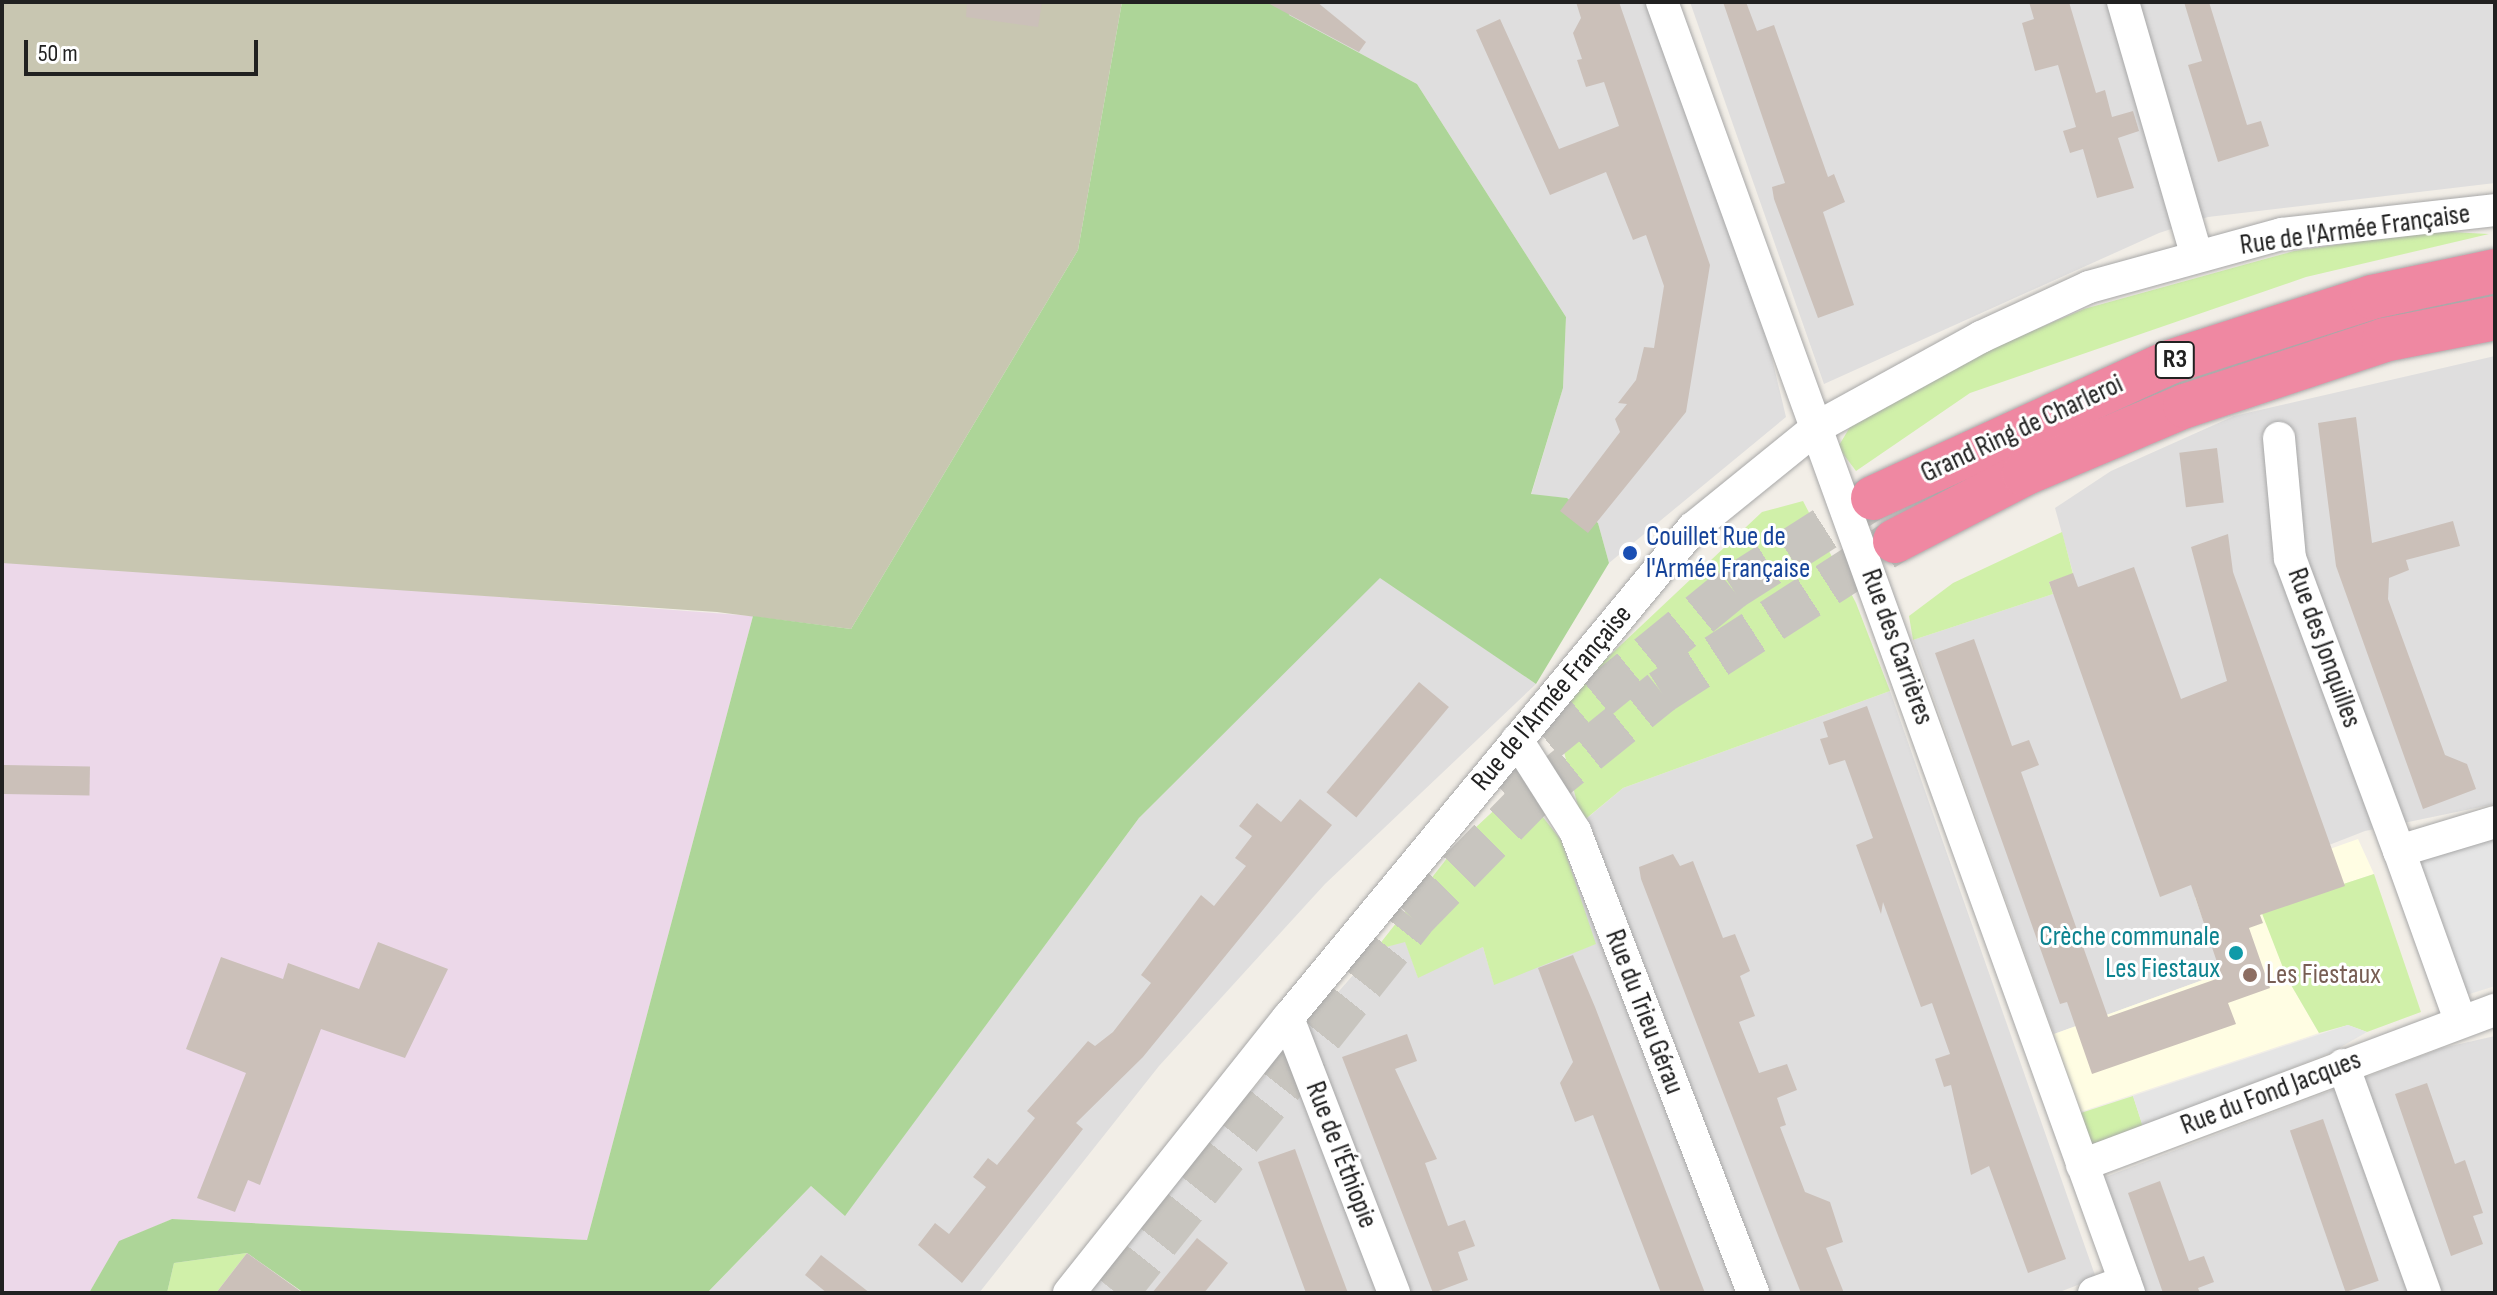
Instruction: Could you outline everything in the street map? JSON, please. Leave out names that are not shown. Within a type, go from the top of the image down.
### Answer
[{"type":"highway","name":"Grand Ring de Charleroi","points":[[1873,498],[2170,362],[2372,297],[2495,271]]},
{"type":"highway","name":"Grand Ring de Charleroi","points":[[1895,541],[2024,474],[2185,406],[2384,340],[2495,318]]},
{"type":"street","name":"Rue des Carrières","points":[[1662,2],[1819,426],[2127,1288]]},
{"type":"street","points":[[2123,2],[2196,254]]},
{"type":"street","name":"Rue de l'Armée Française","points":[[1069,1293],[1288,1018],[1693,528],[1819,426],[2030,313],[2089,287],[2196,254],[2282,234],[2495,210]]},
{"type":"street","name":"Rue des Jonquilles","points":[[2279,438],[2290,558],[2460,1020]]},
{"type":"street","name":"Rue du Trieu Gérau","points":[[1517,740],[1575,831],[1753,1293]]},
{"type":"street","points":[[2399,851],[2495,822]]},
{"type":"street","name":"Rue du Fond Jacques","points":[[2082,1165],[2460,1020],[2495,1010]]},
{"type":"street","name":"Rue de l'Éthiopie","points":[[1288,1018],[1394,1293]]},
{"type":"street","points":[[2343,1065],[2425,1293]]},
{"type":"street","points":[[2094,1293],[2127,1288]]},
{"type":"shaded area","points":[[2,2],[1122,2],[1078,250],[851,629],[717,612],[2,563]]},
{"type":"shaded area","points":[[1288,2],[1651,2],[1764,325],[1786,417],[1609,563],[1598,523],[1567,498],[1531,495],[1563,388],[1566,317],[1417,84],[1289,15]]},
{"type":"shaded area","points":[[1690,2],[2495,2],[2495,183],[2208,217],[2159,233],[1824,384]]},
{"type":"shaded area","points":[[2495,356],[2495,804],[2365,831],[2195,897],[2222,973],[2054,1034],[1913,640],[2053,594],[2049,582],[2073,573],[2055,508],[2111,471],[2234,416]]},
{"type":"shaded area","points":[[2,559],[753,616],[587,1240],[172,1219],[119,1242],[89,1293],[2,1293]]},
{"type":"shaded area","points":[[1380,577],[1536,684],[1325,884],[1159,1066],[979,1293],[707,1293],[811,1186],[845,1215],[1139,818]]},
{"type":"shaded area","points":[[1890,691],[2096,1278],[2057,1293],[1075,1293],[1375,950],[1405,941],[1418,977],[1483,947],[1494,984],[1595,944],[1561,840],[1623,788]]},
{"type":"shaded area","points":[[2495,832],[2495,986],[2463,996],[2417,860]]},
{"type":"shaded area","name":"Les Fiestaux","points":[[2358,839],[2374,874],[2262,911],[2287,978],[2319,1033],[2077,1113],[2054,1034],[2222,973],[2195,897]]},
{"type":"shaded area","points":[[2348,1025],[2367,1032],[2332,1052],[2143,1127],[2133,1096]]},
{"type":"shaded area","points":[[2495,1036],[2495,1293],[2144,1293],[2103,1178],[2442,1048]]},
{"type":"green space","points":[[1122,2],[1288,2],[1289,15],[1417,84],[1566,317],[1563,388],[1531,494],[1567,498],[1598,523],[1609,563],[1536,684],[1380,578],[1139,818],[845,1216],[811,1186],[707,1293],[304,1293],[247,1253],[174,1263],[167,1293],[89,1293],[119,1241],[172,1219],[587,1240],[753,616],[851,629],[1078,250]]},
{"type":"green space","points":[[2432,231],[2489,234],[2306,277],[1970,393],[1856,471],[1838,447],[1850,427],[1964,360],[2084,309],[2294,251]]},
{"type":"green space","points":[[1803,501],[1856,603],[1890,691],[1623,788],[1582,822],[1553,709],[1762,512]]},
{"type":"green space","points":[[2062,532],[2073,574],[2049,582],[2053,594],[1913,640],[1909,616],[1953,583]]},
{"type":"green space","points":[[1519,787],[1561,840],[1596,944],[1494,985],[1483,947],[1418,978],[1405,942],[1375,950],[1459,843]]},
{"type":"green space","points":[[2374,874],[2421,1012],[2367,1032],[2348,1025],[2319,1033],[2287,978],[2261,911]]},
{"type":"green space","points":[[2133,1096],[2143,1127],[2087,1146],[2077,1114]]},
{"type":"green space","points":[[247,1253],[216,1293],[167,1293],[174,1263]]},
{"type":"building","points":[[967,2],[1042,2],[1038,27],[966,17]]},
{"type":"building","points":[[1266,2],[1317,2],[1366,42],[1359,52]]},
{"type":"building","points":[[1576,2],[1619,2],[1710,265],[1686,412],[1588,533],[1560,511],[1620,432],[1615,419],[1627,404],[1618,403],[1636,380],[1644,347],[1654,348],[1664,286],[1646,235],[1633,240],[1606,172],[1550,195],[1476,30],[1500,19],[1559,149],[1619,126],[1604,82],[1586,87],[1577,60],[1582,59],[1573,33],[1581,18]]},
{"type":"building","points":[[1723,2],[1746,2],[1757,31],[1774,25],[1828,177],[1834,174],[1845,202],[1823,212],[1854,305],[1818,318],[1774,199],[1772,187],[1785,183]]},
{"type":"building","points":[[2029,2],[2069,2],[2096,93],[2105,90],[2112,117],[2133,111],[2139,131],[2118,138],[2134,188],[2097,198],[2083,149],[2070,153],[2063,131],[2076,127],[2058,65],[2035,71],[2022,23],[2034,19]]},
{"type":"building","points":[[2184,2],[2209,2],[2247,125],[2261,121],[2269,146],[2218,162],[2188,65],[2202,61]]},
{"type":"building","points":[[2356,417],[2372,543],[2453,521],[2460,546],[2406,560],[2409,570],[2389,578],[2388,599],[2445,755],[2467,764],[2476,789],[2423,809],[2336,566],[2318,423]]},
{"type":"building","points":[[2217,448],[2224,503],[2186,507],[2179,453]]},
{"type":"building","points":[[2228,534],[2233,572],[2345,886],[2260,915],[2263,923],[2249,928],[2270,988],[2228,1003],[2236,1024],[2092,1074],[2067,1002],[2060,1004],[1935,653],[1974,639],[2012,746],[2029,740],[2039,765],[2021,772],[2108,1017],[2222,977],[2191,885],[2160,897],[2049,582],[2073,573],[2078,587],[2134,567],[2181,699],[2227,681],[2191,547]]},
{"type":"building","points":[[1419,682],[1449,707],[1356,817],[1326,792]]},
{"type":"building","points":[[1867,706],[2066,1259],[2028,1273],[1989,1166],[1971,1175],[1951,1085],[1944,1087],[1935,1059],[1950,1054],[1932,1003],[1921,1007],[1883,902],[1881,914],[1856,845],[1873,838],[1845,760],[1829,765],[1820,739],[1828,737],[1823,722]]},
{"type":"building","points":[[4,765],[90,767],[89,795],[3,794]]},
{"type":"building","points":[[1300,799],[1332,825],[1143,1057],[1076,1123],[1083,1129],[962,1283],[918,1245],[935,1223],[949,1234],[986,1187],[973,1177],[988,1158],[997,1165],[1035,1118],[1027,1111],[1088,1041],[1095,1046],[1113,1032],[1151,983],[1141,975],[1201,895],[1214,906],[1246,866],[1235,858],[1252,836],[1239,826],[1257,803],[1281,822]]},
{"type":"building","points":[[1673,854],[1680,866],[1693,861],[1723,938],[1735,934],[1750,971],[1740,976],[1755,1016],[1739,1022],[1759,1073],[1787,1064],[1797,1090],[1777,1098],[1786,1125],[1780,1127],[1805,1192],[1830,1202],[1843,1242],[1826,1248],[1844,1293],[1801,1293],[1781,1243],[1641,879],[1639,867]]},
{"type":"building","points":[[378,942],[448,969],[405,1058],[321,1029],[260,1185],[248,1180],[235,1212],[197,1198],[246,1073],[186,1049],[221,957],[283,979],[288,963],[359,989]]},
{"type":"building","points":[[1573,955],[1705,1293],[1661,1293],[1593,1115],[1575,1122],[1560,1083],[1573,1062],[1538,968]]},
{"type":"building","points":[[1407,1034],[1417,1061],[1395,1069],[1437,1159],[1425,1163],[1448,1226],[1465,1220],[1475,1246],[1458,1252],[1468,1280],[1433,1293],[1342,1057]]},
{"type":"building","points":[[2427,1083],[2455,1164],[2465,1160],[2483,1213],[2473,1216],[2483,1244],[2451,1256],[2395,1094]]},
{"type":"building","points":[[2323,1119],[2379,1281],[2346,1292],[2290,1130]]},
{"type":"building","points":[[1295,1149],[1348,1293],[1306,1293],[1258,1162]]},
{"type":"building","points":[[2160,1181],[2189,1261],[2204,1256],[2214,1282],[2198,1288],[2200,1293],[2163,1293],[2128,1193]]},
{"type":"building","points":[[1197,1238],[1228,1263],[1204,1293],[1152,1293]]},
{"type":"building","points":[[247,1253],[303,1293],[216,1293]]},
{"type":"building","points":[[821,1255],[870,1293],[827,1293],[805,1275]]},
{"type":"tunnel","points":[[1495,782],[1732,588],[1873,498]]},
{"type":"tunnel","points":[[1116,1293],[1413,919],[1536,793],[1661,692],[1895,541]]},
{"type":"place","name":"Couillet Rue de l'Armée Française","points":[[1630,553]]},
{"type":"place","name":"Crèche communale Les Fiestaux","points":[[2236,953]]},
{"type":"place","name":"Les Fiestaux","points":[[2250,975]]}]
